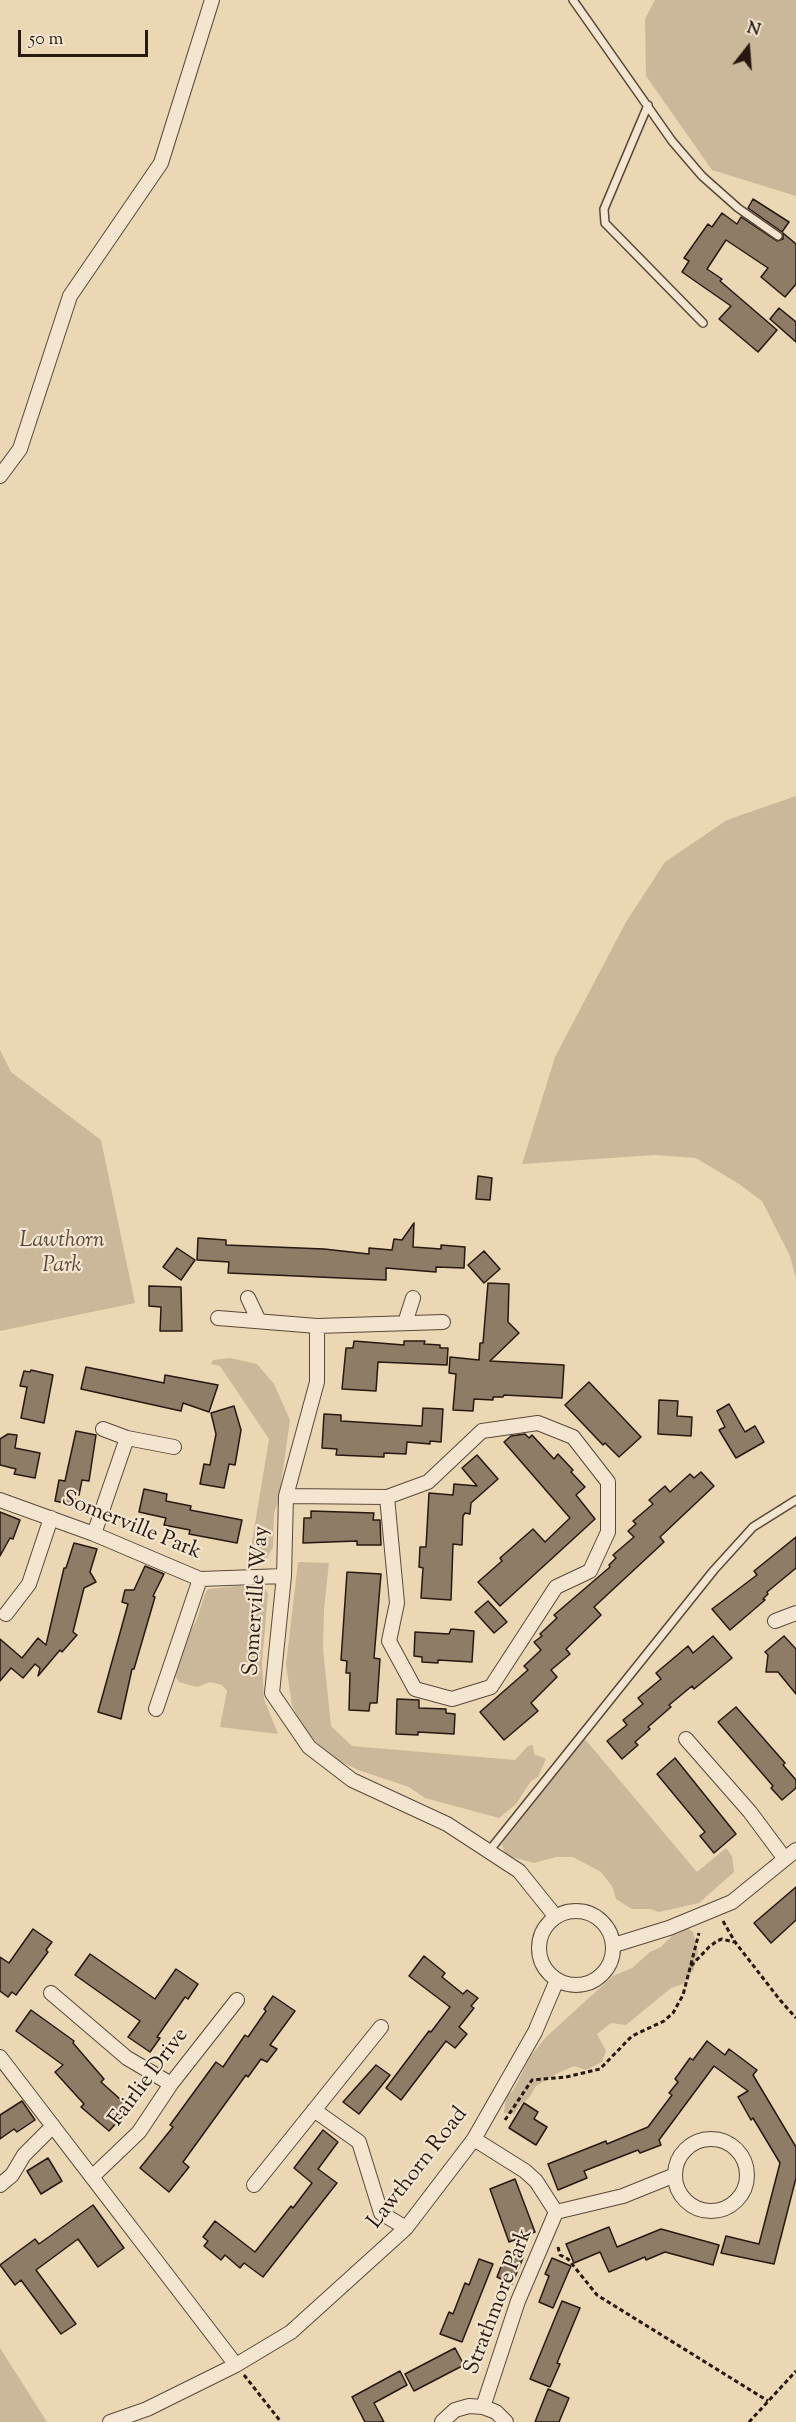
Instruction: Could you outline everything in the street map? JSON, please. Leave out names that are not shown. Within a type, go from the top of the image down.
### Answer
[{"type":"street","points":[[0,476],[20,449],[70,296],[161,163],[212,0]]},
{"type":"street","points":[[248,1298],[259,1322]]},
{"type":"street","points":[[405,1323],[413,1298]]},
{"type":"street","points":[[218,1318],[317,1326],[443,1322]]},
{"type":"street","name":"Somerville Way","points":[[317,1326],[317,1382],[286,1496],[284,1576],[272,1693],[309,1747],[352,1780],[447,1824],[519,1871],[556,1917]]},
{"type":"street","points":[[286,1496],[387,1497],[428,1482],[483,1431],[538,1423],[573,1437],[608,1482],[608,1532],[590,1570],[556,1587],[491,1687],[452,1699],[414,1689],[389,1641],[397,1603],[387,1497]]},
{"type":"street","points":[[103,1429],[127,1438],[174,1447]]},
{"type":"street","points":[[94,1534],[127,1438]]},
{"type":"street","name":"Somerville Park","points":[[0,1500],[94,1534],[200,1579],[284,1576]]},
{"type":"street","points":[[6,1614],[29,1584],[51,1518]]},
{"type":"street","points":[[156,1709],[200,1579]]},
{"type":"street","points":[[775,1621],[796,1613]]},
{"type":"street","points":[[614,1945],[669,1928],[732,1902],[791,1854],[750,1812],[686,1739]]},
{"type":"street","points":[[572,1911],[585,1912],[597,1917],[611,1935],[614,1945],[612,1958],[607,1970],[595,1981],[583,1985],[569,1985],[557,1980],[547,1971],[542,1962],[539,1947],[546,1926],[556,1917],[572,1911]]},
{"type":"street","name":"Lawthorn Road","points":[[110,2422],[147,2409],[236,2365],[291,2332],[406,2228],[474,2139],[535,2032],[557,1980]]},
{"type":"street","points":[[51,1993],[127,2058],[171,2084]]},
{"type":"street","name":"Fairlie Drive","points":[[92,2178],[139,2132],[171,2084],[237,2000]]},
{"type":"street","points":[[254,2185],[381,2027]]},
{"type":"street","points":[[0,2057],[236,2365]]},
{"type":"street","points":[[314,2110],[359,2142],[381,2213],[406,2228]]},
{"type":"street","points":[[0,2185],[12,2175],[24,2155],[53,2126]]},
{"type":"street","name":"Strathmore Park","points":[[474,2139],[525,2171],[536,2181],[556,2212]]},
{"type":"street","points":[[717,2139],[735,2148],[742,2156],[747,2175],[746,2186],[735,2202],[716,2211],[696,2208],[687,2202],[676,2185],[675,2175],[676,2165],[687,2147],[696,2142],[717,2139]]},
{"type":"street","name":"Strathmore Park","points":[[556,2212],[623,2196],[675,2175]]},
{"type":"street","name":"Strathmore Park","points":[[483,2407],[518,2301],[556,2212]]},
{"type":"street","name":"Strathmore Park","points":[[442,2422],[455,2410],[469,2406],[483,2407],[496,2412],[506,2422]]},
{"type":"lane","points":[[573,0],[672,141],[702,176],[738,208],[778,236]]},
{"type":"lane","points":[[648,105],[606,203],[605,223],[703,323]]},
{"type":"lane","points":[[489,1851],[714,1570],[753,1527],[796,1500]]},
{"type":"path","points":[[716,1908],[735,1942],[796,2018]]},
{"type":"path","points":[[503,2122],[532,2080],[578,2075],[600,2069],[632,2036],[664,2021],[673,2013],[683,1995],[697,1937],[703,1926]]},
{"type":"path","points":[[690,1969],[698,1958],[717,1941],[722,1939],[735,1942]]},
{"type":"path","points":[[546,2240],[557,2244],[560,2255],[568,2259],[597,2295],[768,2401]]},
{"type":"path","points":[[236,2365],[281,2422]]},
{"type":"path","points":[[749,2422],[796,2372]]},
{"type":"green space","points":[[655,0],[796,0],[796,196],[712,170],[646,76],[645,19]]},
{"type":"green space","points":[[796,796],[796,1279],[790,1256],[762,1201],[696,1158],[655,1155],[522,1164],[555,1057],[626,922],[665,862],[727,820]]},
{"type":"green space","name":"Lawthorn Park","points":[[0,1050],[11,1072],[101,1140],[135,1303],[0,1331]]},
{"type":"green space","points":[[230,1358],[257,1364],[274,1384],[290,1420],[279,1499],[274,1513],[273,1547],[267,1558],[249,1560],[269,1439],[220,1366],[211,1364],[213,1360]]},
{"type":"green space","points":[[298,1562],[329,1563],[323,1648],[331,1726],[352,1746],[515,1760],[528,1746],[533,1745],[534,1754],[546,1759],[538,1777],[531,1781],[516,1804],[499,1818],[425,1798],[409,1787],[358,1770],[338,1760],[310,1737],[292,1705],[286,1665]]},
{"type":"green space","points":[[264,1586],[268,1594],[262,1663],[264,1699],[278,1734],[220,1727],[227,1691],[222,1685],[210,1682],[197,1687],[179,1682],[173,1673],[185,1637],[196,1622],[208,1589]]},
{"type":"green space","points":[[584,1738],[697,1872],[726,1848],[732,1856],[734,1872],[699,1903],[659,1912],[650,1909],[632,1909],[616,1899],[612,1886],[601,1872],[573,1857],[556,1857],[534,1863],[505,1855],[502,1844]]},
{"type":"green space","points":[[680,1927],[686,1927],[693,1932],[698,1951],[694,1969],[683,1984],[671,1988],[626,2025],[611,2023],[597,2034],[606,2051],[602,2062],[586,2070],[574,2066],[558,2073],[536,2086],[529,2098],[514,2114],[504,2113],[506,2095],[513,2091],[530,2057],[546,2037],[613,1976],[632,1968],[650,1952],[661,1947]]},
{"type":"green space","points":[[0,2348],[47,2422],[0,2422]]},
{"type":"building","points":[[753,199],[789,222],[782,232],[748,208]]},
{"type":"building","points":[[722,213],[737,224],[741,217],[777,241],[783,239],[783,233],[796,244],[796,284],[785,297],[761,277],[768,268],[726,240],[707,269],[722,279],[720,281],[777,330],[758,352],[719,319],[731,306],[682,272],[689,261],[684,258],[708,224],[712,227]]},
{"type":"building","points":[[779,308],[796,322],[796,342],[770,319]]},
{"type":"building","points":[[478,1176],[492,1178],[490,1200],[476,1199]]},
{"type":"building","points":[[414,1223],[413,1247],[441,1249],[441,1245],[465,1247],[464,1268],[436,1267],[436,1272],[386,1268],[386,1280],[228,1273],[229,1262],[197,1260],[198,1238],[226,1240],[226,1245],[324,1249],[369,1254],[369,1248],[392,1250],[394,1239],[402,1240]]},
{"type":"building","points":[[177,1248],[195,1260],[181,1280],[163,1267]]},
{"type":"building","points":[[484,1251],[500,1269],[484,1283],[468,1265]]},
{"type":"building","points":[[488,1283],[509,1284],[508,1322],[519,1333],[490,1361],[564,1365],[562,1398],[504,1395],[493,1397],[493,1400],[474,1399],[473,1411],[453,1410],[456,1374],[449,1373],[450,1357],[479,1360],[480,1343],[483,1343]]},
{"type":"building","points":[[149,1286],[181,1287],[182,1331],[160,1331],[161,1307],[149,1306]]},
{"type":"building","points":[[354,1341],[404,1345],[404,1341],[425,1341],[424,1344],[448,1348],[447,1365],[378,1362],[376,1391],[342,1389],[346,1348],[353,1348]]},
{"type":"building","points":[[86,1367],[164,1383],[165,1375],[218,1385],[209,1412],[183,1403],[181,1411],[81,1389]]},
{"type":"building","points":[[31,1370],[53,1375],[44,1423],[21,1418],[27,1387],[20,1386],[24,1371],[30,1372]]},
{"type":"building","points":[[589,1382],[641,1437],[619,1457],[605,1443],[603,1445],[565,1405]]},
{"type":"building","points":[[659,1400],[678,1401],[677,1416],[692,1417],[691,1436],[658,1434]]},
{"type":"building","points":[[729,1404],[745,1432],[755,1426],[764,1442],[736,1458],[719,1430],[725,1427],[717,1411]]},
{"type":"building","points":[[234,1406],[241,1430],[235,1465],[229,1464],[224,1488],[200,1484],[204,1464],[210,1465],[216,1434],[211,1413]]},
{"type":"building","points":[[423,1408],[443,1409],[441,1442],[430,1441],[430,1444],[407,1442],[406,1454],[384,1453],[384,1457],[336,1455],[337,1449],[322,1448],[324,1414],[341,1415],[341,1421],[422,1426]]},
{"type":"building","points":[[76,1431],[96,1435],[89,1481],[82,1480],[74,1505],[55,1501],[59,1480],[65,1481]]},
{"type":"building","points":[[8,1434],[17,1435],[15,1448],[40,1453],[35,1478],[14,1474],[16,1469],[0,1465],[0,1439]]},
{"type":"building","points":[[525,1434],[529,1438],[532,1435],[554,1459],[558,1454],[573,1470],[571,1472],[585,1487],[576,1495],[595,1519],[500,1606],[478,1582],[502,1561],[500,1558],[533,1529],[545,1542],[570,1518],[504,1442],[511,1436]]},
{"type":"building","points":[[477,1455],[498,1479],[471,1503],[470,1514],[465,1513],[463,1516],[462,1545],[453,1544],[451,1600],[421,1598],[423,1568],[419,1567],[420,1547],[426,1547],[429,1493],[453,1495],[454,1484],[477,1486],[462,1468]]},
{"type":"building","points":[[701,1472],[714,1486],[660,1537],[664,1542],[594,1607],[601,1615],[566,1649],[570,1654],[551,1670],[557,1677],[531,1703],[538,1711],[504,1740],[480,1712],[528,1670],[524,1666],[541,1650],[534,1642],[557,1618],[554,1615],[610,1567],[609,1565],[616,1558],[613,1555],[634,1537],[628,1531],[636,1524],[633,1521],[653,1504],[649,1500],[665,1486],[670,1492],[690,1474],[694,1478]]},
{"type":"building","points":[[144,1489],[167,1494],[166,1501],[191,1506],[190,1510],[242,1520],[237,1543],[189,1534],[190,1530],[164,1525],[166,1518],[139,1512]]},
{"type":"building","points":[[311,1511],[374,1513],[373,1520],[380,1520],[381,1545],[357,1545],[357,1541],[303,1543],[304,1518],[311,1518]]},
{"type":"building","points":[[0,1512],[20,1520],[13,1539],[10,1538],[0,1556]]},
{"type":"building","points":[[796,1537],[796,1568],[767,1592],[768,1594],[763,1599],[765,1600],[730,1630],[712,1609],[757,1575],[754,1571]]},
{"type":"building","points":[[74,1543],[97,1549],[90,1572],[96,1582],[84,1588],[73,1632],[77,1635],[62,1652],[60,1650],[38,1676],[40,1668],[35,1664],[23,1678],[11,1668],[0,1681],[0,1639],[22,1658],[38,1638],[46,1645],[64,1568],[66,1568]]},
{"type":"building","points":[[145,1566],[164,1574],[153,1596],[155,1597],[134,1669],[132,1669],[121,1719],[98,1712],[128,1604],[122,1602],[125,1590],[134,1590]]},
{"type":"building","points":[[347,1572],[381,1574],[374,1658],[380,1659],[377,1703],[370,1703],[369,1711],[349,1710],[350,1673],[346,1673],[347,1661],[341,1660]]},
{"type":"building","points":[[488,1601],[507,1622],[494,1633],[475,1612]]},
{"type":"building","points":[[451,1629],[474,1631],[472,1662],[438,1660],[438,1663],[422,1662],[422,1657],[414,1656],[415,1632],[449,1634]]},
{"type":"building","points":[[713,1636],[732,1658],[694,1689],[692,1686],[669,1705],[671,1707],[635,1742],[638,1745],[622,1759],[607,1741],[627,1725],[623,1720],[643,1704],[638,1698],[661,1679],[656,1673],[688,1646],[693,1653]]},
{"type":"building","points":[[784,1636],[796,1649],[796,1694],[778,1672],[766,1672],[768,1655],[765,1652]]},
{"type":"building","points":[[397,1699],[419,1700],[419,1708],[446,1709],[446,1713],[455,1714],[454,1734],[418,1732],[418,1735],[396,1734]]},
{"type":"building","points":[[736,1707],[785,1763],[783,1765],[796,1780],[796,1788],[782,1800],[771,1788],[773,1786],[718,1722]]},
{"type":"building","points":[[675,1758],[736,1834],[714,1853],[700,1836],[705,1832],[657,1774]]},
{"type":"building","points":[[796,1887],[796,1920],[771,1943],[754,1923]]},
{"type":"building","points":[[33,1929],[52,1942],[46,1950],[48,1952],[16,1995],[12,1992],[8,1997],[0,1991],[0,1957],[9,1963]]},
{"type":"building","points":[[90,1954],[155,1999],[176,1969],[198,1984],[188,1999],[185,1997],[157,2037],[160,2038],[150,2052],[128,2037],[140,2021],[75,1975]]},
{"type":"building","points":[[424,1956],[445,1973],[442,1977],[463,1994],[467,1990],[478,1998],[471,2006],[474,2008],[459,2027],[467,2034],[455,2048],[446,2041],[401,2100],[386,2088],[450,2007],[409,1976]]},
{"type":"building","points":[[273,1996],[295,2011],[270,2045],[277,2049],[267,2062],[261,2059],[248,2077],[246,2075],[183,2162],[189,2167],[169,2192],[140,2168],[173,2127],[170,2125],[216,2062],[223,2067],[245,2035],[248,2037],[266,2011],[264,2009]]},
{"type":"building","points":[[31,2010],[74,2041],[73,2043],[104,2079],[101,2082],[130,2108],[109,2131],[81,2107],[84,2104],[55,2072],[63,2065],[16,2031]]},
{"type":"building","points":[[707,2041],[725,2055],[729,2049],[757,2070],[753,2075],[796,2147],[796,2178],[774,2264],[721,2253],[726,2236],[759,2244],[780,2163],[738,2097],[748,2091],[714,2066],[659,2140],[661,2145],[640,2153],[638,2150],[584,2171],[587,2178],[558,2190],[548,2164],[648,2127],[672,2095],[669,2093],[678,2082],[675,2079],[690,2058],[693,2060]]},
{"type":"building","points":[[376,2065],[390,2075],[359,2114],[343,2102]]},
{"type":"building","points":[[22,2101],[35,2120],[17,2132],[14,2129],[0,2139],[0,2115]]},
{"type":"building","points":[[524,2103],[538,2112],[534,2119],[547,2127],[536,2145],[509,2128]]},
{"type":"building","points":[[323,2130],[338,2142],[318,2169],[337,2183],[263,2277],[244,2263],[240,2268],[225,2255],[221,2260],[204,2246],[208,2241],[203,2237],[215,2221],[255,2252],[312,2183],[294,2168]]},
{"type":"building","points":[[48,2158],[62,2181],[41,2194],[27,2171]]},
{"type":"building","points":[[515,2179],[535,2232],[509,2242],[490,2189]]},
{"type":"building","points":[[93,2205],[124,2248],[98,2267],[78,2239],[36,2270],[76,2324],[61,2334],[21,2280],[15,2285],[0,2265],[35,2239],[39,2244]]},
{"type":"building","points":[[609,2227],[617,2247],[661,2229],[719,2245],[713,2265],[665,2252],[646,2260],[645,2257],[609,2272],[600,2252],[574,2263],[566,2244]]},
{"type":"building","points":[[507,2251],[523,2258],[512,2284],[497,2277]]},
{"type":"building","points":[[552,2258],[571,2266],[553,2308],[539,2302],[549,2276],[545,2274]]},
{"type":"building","points":[[479,2259],[493,2264],[462,2342],[440,2334],[449,2312],[453,2314],[465,2283],[469,2285]]},
{"type":"building","points":[[562,2301],[580,2308],[557,2363],[560,2364],[550,2387],[530,2379]]},
{"type":"building","points":[[455,2348],[464,2365],[414,2391],[405,2374]]},
{"type":"building","points":[[400,2371],[407,2385],[374,2403],[384,2422],[365,2422],[352,2397]]},
{"type":"building","points":[[548,2389],[569,2398],[559,2422],[535,2422]]}]
